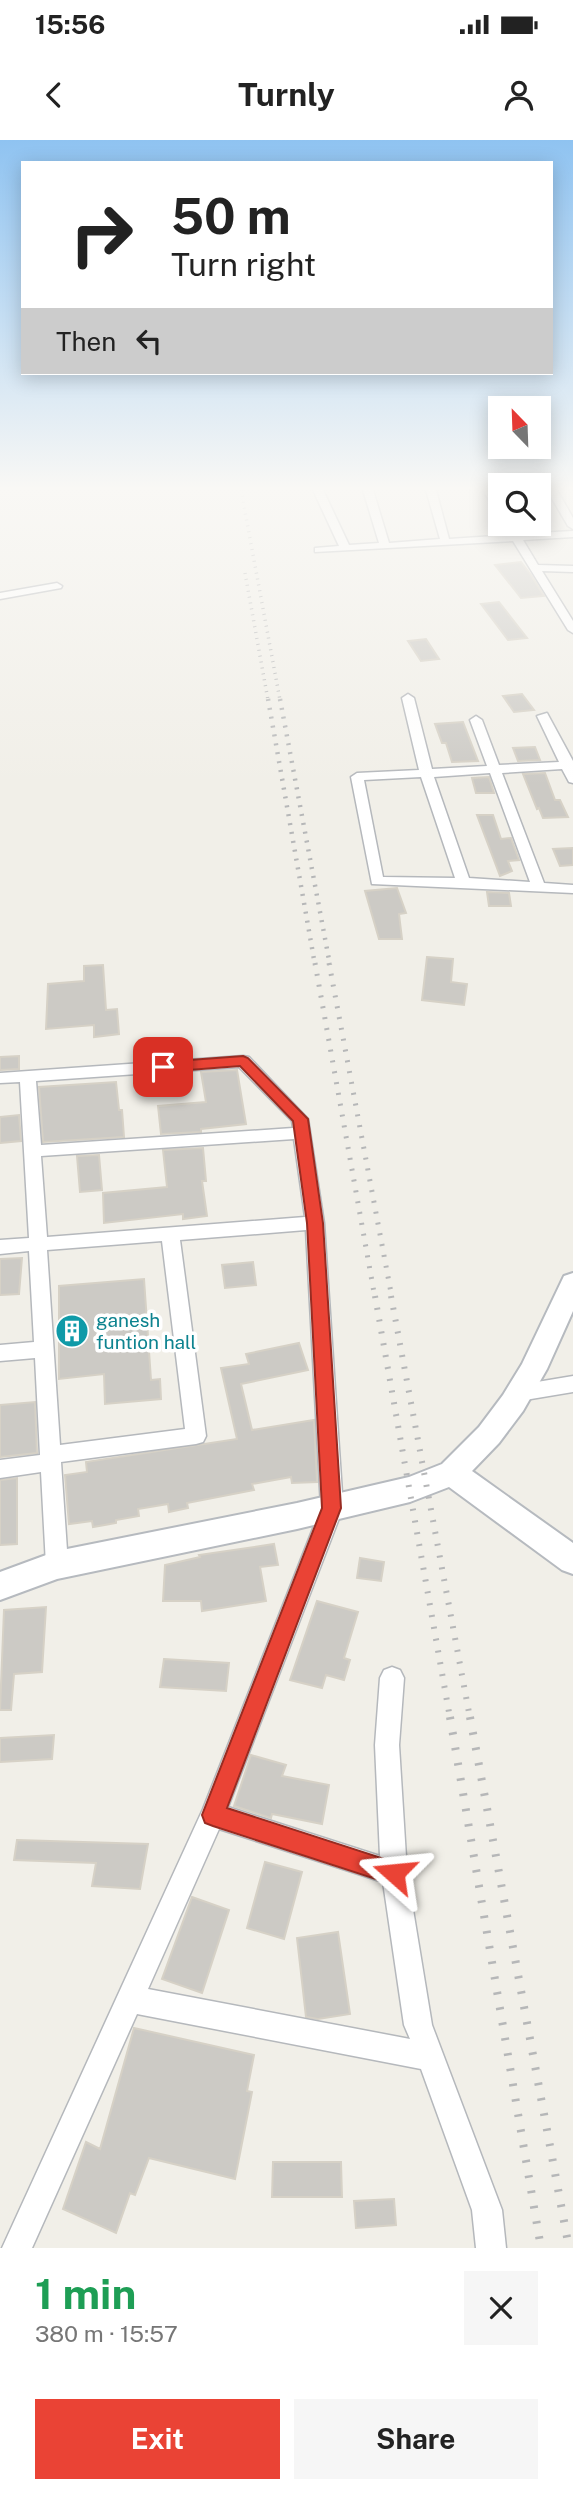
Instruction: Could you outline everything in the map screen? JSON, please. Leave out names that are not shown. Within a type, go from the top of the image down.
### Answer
[{"type":"main road","points":[[0,1587],[57,1565],[332,1508],[410,1489],[452,1473],[489,1435],[519,1392],[533,1369],[573,1283]]},
{"type":"main road","points":[[452,1473],[573,1560]]},
{"type":"street","points":[[0,596],[43,588]]},
{"type":"street","points":[[547,588],[573,630]]},
{"type":"street","points":[[408,698],[426,772],[463,882]]},
{"type":"street","points":[[543,716],[570,765],[573,779]]},
{"type":"street","points":[[476,720],[539,887]]},
{"type":"street","points":[[570,765],[357,776],[377,881],[463,882],[573,889]]},
{"type":"street","points":[[0,1078],[243,1061],[300,1119],[315,1223],[332,1508],[213,1815],[17,2248]]},
{"type":"street","points":[[28,1076],[57,1565]]},
{"type":"street","points":[[33,1151],[302,1133]]},
{"type":"street","points":[[0,1247],[315,1223]]},
{"type":"street","points":[[0,1469],[51,1458],[196,1436],[170,1234]]},
{"type":"street","points":[[0,1353],[45,1349]]},
{"type":"street","points":[[519,1392],[573,1384]]},
{"type":"street","points":[[392,1678],[387,1745],[394,1873],[418,2025],[487,2210],[491,2248]]},
{"type":"street","points":[[213,1815],[394,1873]]},
{"type":"street","points":[[131,1999],[430,2057]]},
{"type":"building","points":[[513,588],[539,588],[544,596],[521,598]]},
{"type":"building","points":[[499,602],[527,638],[508,640],[481,604]]},
{"type":"building","points":[[426,639],[439,659],[421,661],[408,641]]},
{"type":"building","points":[[522,694],[534,710],[514,712],[503,696]]},
{"type":"building","points":[[463,722],[478,761],[452,762],[446,743],[442,743],[435,724]]},
{"type":"building","points":[[535,747],[540,760],[518,761],[513,748]]},
{"type":"building","points":[[545,773],[555,800],[560,800],[568,817],[543,818],[539,808],[537,809],[523,774]]},
{"type":"building","points":[[489,777],[494,793],[476,793],[472,778]]},
{"type":"building","points":[[477,815],[493,815],[501,839],[511,838],[519,860],[508,861],[512,871],[500,876]]},
{"type":"building","points":[[573,848],[573,865],[560,866],[553,849]]},
{"type":"building","points":[[397,888],[406,913],[399,914],[402,939],[379,939],[365,891]]},
{"type":"building","points":[[487,892],[509,893],[511,906],[489,906]]},
{"type":"building","points":[[427,957],[453,959],[451,982],[467,984],[464,1005],[422,1000]]},
{"type":"building","points":[[103,965],[106,1010],[117,1009],[119,1034],[94,1037],[94,1025],[46,1029],[48,984],[84,981],[84,966]]},
{"type":"building","points":[[19,1056],[19,1069],[0,1070],[0,1057]]},
{"type":"building","points":[[237,1070],[246,1124],[201,1129],[201,1132],[161,1134],[158,1106],[206,1102],[201,1072]]},
{"type":"building","points":[[116,1082],[124,1137],[43,1142],[39,1087]]},
{"type":"building","points":[[19,1115],[21,1141],[0,1143],[0,1117]]},
{"type":"building","points":[[203,1148],[206,1181],[202,1181],[207,1216],[183,1219],[183,1214],[104,1223],[103,1193],[167,1187],[163,1150]]},
{"type":"building","points":[[99,1155],[102,1190],[80,1192],[77,1156]]},
{"type":"building","points":[[22,1258],[19,1294],[0,1295],[0,1259]]},
{"type":"building","points":[[253,1262],[256,1285],[225,1288],[222,1265]]},
{"type":"building","name":"ganesh funtion hall","points":[[144,1279],[151,1380],[160,1379],[161,1399],[105,1404],[104,1374],[59,1379],[59,1286]]},
{"type":"building","points":[[299,1343],[308,1370],[241,1384],[252,1430],[314,1420],[317,1482],[292,1483],[291,1477],[252,1484],[254,1490],[187,1503],[188,1508],[169,1512],[168,1504],[138,1509],[139,1516],[116,1520],[116,1523],[93,1527],[92,1521],[69,1524],[65,1475],[87,1472],[86,1462],[237,1439],[221,1368],[249,1364],[246,1354]]},
{"type":"building","points":[[35,1402],[37,1453],[0,1457],[0,1405]]},
{"type":"building","points":[[17,1478],[17,1544],[0,1545],[0,1480]]},
{"type":"building","points":[[274,1544],[278,1565],[260,1567],[266,1601],[202,1611],[201,1601],[163,1601],[165,1565],[200,1557],[199,1555]]},
{"type":"building","points":[[360,1558],[384,1562],[381,1581],[357,1578]]},
{"type":"building","points":[[317,1601],[358,1612],[344,1658],[350,1660],[344,1680],[326,1675],[322,1688],[290,1680]]},
{"type":"building","points":[[46,1607],[42,1672],[14,1674],[11,1710],[0,1710],[4,1610]]},
{"type":"building","points":[[164,1659],[229,1663],[226,1691],[160,1687]]},
{"type":"building","points":[[54,1735],[52,1759],[0,1762],[0,1738]]},
{"type":"building","points":[[251,1755],[286,1765],[282,1776],[329,1785],[322,1824],[272,1814],[271,1818],[234,1806]]},
{"type":"building","points":[[17,1840],[148,1844],[140,1889],[92,1886],[96,1863],[14,1860]]},
{"type":"building","points":[[265,1862],[302,1872],[284,1939],[247,1928]]},
{"type":"building","points":[[192,1897],[229,1910],[202,1993],[162,1979]]},
{"type":"building","points":[[338,1932],[350,2014],[318,2019],[306,2017],[297,1938]]},
{"type":"building","points":[[134,2028],[254,2055],[247,2091],[252,2092],[235,2179],[149,2158],[135,2195],[130,2193],[116,2233],[63,2209],[86,2142],[100,2149]]},
{"type":"building","points":[[273,2162],[341,2162],[342,2197],[272,2197]]},
{"type":"building","points":[[394,2199],[396,2225],[356,2228],[354,2201]]},
{"type":"railway","points":[[248,588],[268,700]]},
{"type":"railway","points":[[259,588],[280,700]]},
{"type":"railway","points":[[268,699],[315,965]]},
{"type":"railway","points":[[280,699],[330,965]]},
{"type":"railway","points":[[315,963],[375,1298]]},
{"type":"railway","points":[[329,963],[392,1298]]},
{"type":"railway","points":[[375,1296],[450,1718]]},
{"type":"railway","points":[[391,1296],[470,1718]]},
{"type":"railway","points":[[450,1717],[541,2248]]},
{"type":"railway","points":[[470,1717],[569,2248]]},
{"type":"place","name":"ganesh funtion hall","points":[[72,1331]]},
{"type":"route","points":[[163,1067],[243,1061],[300,1119],[315,1223],[332,1508],[213,1815],[394,1873]]}]
